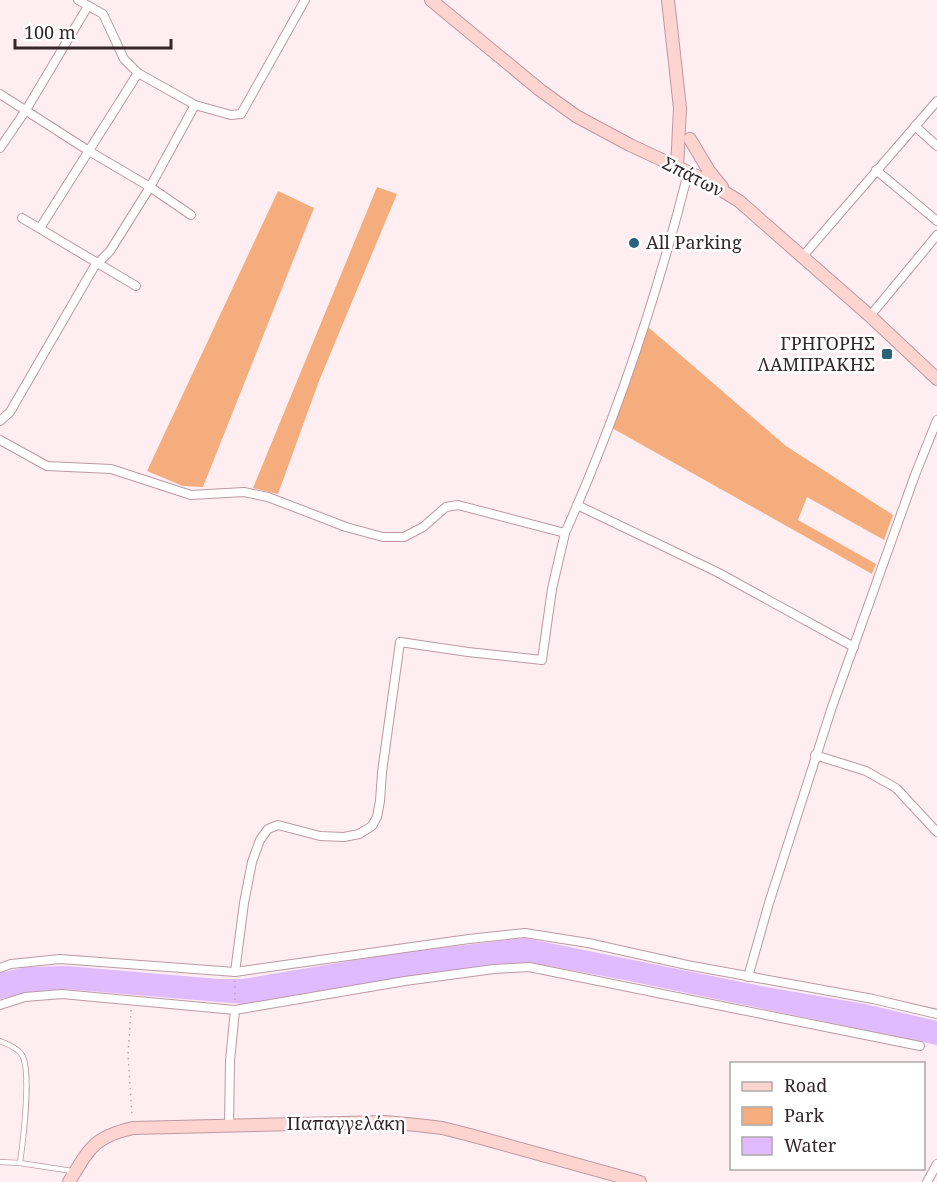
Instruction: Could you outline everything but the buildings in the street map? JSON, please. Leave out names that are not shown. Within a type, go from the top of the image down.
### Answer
[{"type":"main road","name":"Σπάτων","points":[[431,0],[540,90],[576,116],[630,146],[728,194],[751,210],[936,377]]},
{"type":"main road","points":[[668,0],[680,108],[682,170]]},
{"type":"main road","points":[[680,108],[690,139],[709,171],[728,194]]},
{"type":"main road","points":[[682,170],[690,139]]},
{"type":"main road","name":"Παπαγγελάκη","points":[[72,1177],[96,1142],[117,1131],[133,1128],[385,1122],[442,1128],[640,1182]]},
{"type":"street","points":[[78,0],[103,14],[124,59],[138,73],[195,105],[231,115],[241,114],[304,0]]},
{"type":"street","points":[[0,148],[26,110],[88,6]]},
{"type":"street","points":[[40,228],[138,73]]},
{"type":"street","points":[[0,94],[150,187],[190,215]]},
{"type":"street","points":[[803,256],[937,100]]},
{"type":"street","points":[[0,421],[10,412],[93,267],[99,264],[110,251],[150,187],[195,105]]},
{"type":"street","points":[[915,126],[937,146]]},
{"type":"street","points":[[235,972],[252,862],[260,840],[268,829],[278,825],[320,836],[344,837],[359,834],[372,826],[377,817],[400,642],[542,660],[552,589],[565,533],[625,380],[655,294],[682,170]]},
{"type":"street","points":[[876,170],[937,221]]},
{"type":"street","points":[[22,218],[136,286]]},
{"type":"street","points":[[870,316],[937,235]]},
{"type":"street","points":[[748,977],[815,755],[911,485],[937,420]]},
{"type":"street","points":[[0,440],[47,466],[111,469],[191,495],[244,492],[268,497],[346,527],[383,537],[404,537],[423,528],[446,507],[458,505],[565,533]]},
{"type":"street","points":[[577,505],[717,573],[854,647]]},
{"type":"street","points":[[815,755],[866,771],[896,788],[937,832]]},
{"type":"street","points":[[0,969],[11,964],[60,959],[235,972],[525,933],[588,943],[748,977],[873,999],[937,1014]]},
{"type":"street","points":[[0,1005],[41,994],[72,994],[235,1010],[414,980],[494,969],[529,967],[920,1046]]},
{"type":"street","points":[[230,1125],[230,1062],[235,1010]]},
{"type":"street","points":[[927,1182],[937,1164]]},
{"type":"lane","points":[[0,1041],[16,1049],[23,1057],[25,1113],[20,1163]]},
{"type":"lane","points":[[0,1162],[20,1163],[72,1177]]},
{"type":"path","points":[[235,972],[235,1010]]},
{"type":"path","points":[[131,1000],[128,1054],[133,1128]]},
{"type":"green space","points":[[377,187],[397,194],[319,381],[278,494],[253,488]]},
{"type":"green space","points":[[278,191],[314,208],[203,487],[183,486],[147,471]]},
{"type":"green space","points":[[648,327],[786,446],[893,515],[884,540],[807,497],[798,520],[876,564],[872,574],[612,428]]},
{"type":"water","points":[[525,938],[761,986],[865,1004],[937,1021],[937,1045],[624,980],[549,966],[525,964],[243,1004],[65,989],[40,991],[0,999],[0,973],[26,967],[67,966],[242,979],[397,953]]},
{"type":"place","name":"All Parking","points":[[634,243]]},
{"type":"place","name":"ΓΡΗΓΟΡΗΣ ΛΑΜΠΡΑΚΗΣ","points":[[887,354]]}]
